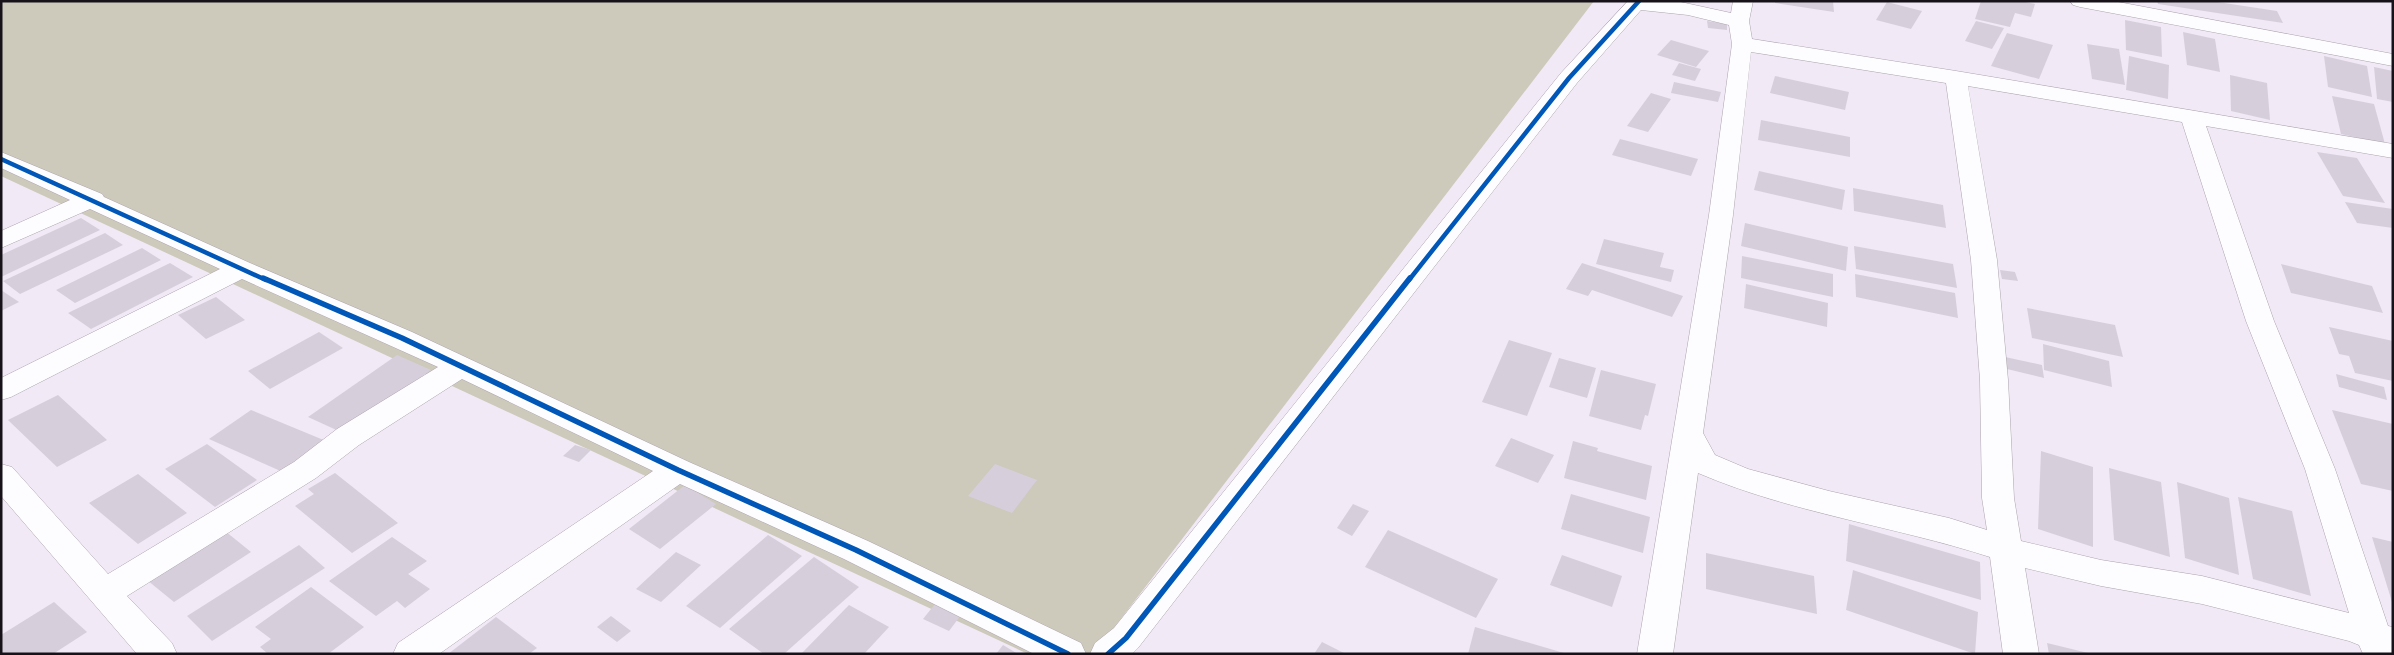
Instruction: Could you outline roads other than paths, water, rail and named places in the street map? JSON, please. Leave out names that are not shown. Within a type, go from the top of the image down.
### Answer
[{"type":"street","points":[[2080,1],[2110,5],[2393,60]]},
{"type":"street","points":[[1108,654],[1126,638],[1569,78],[1638,3],[1672,5],[1712,13],[1956,77],[2057,96],[2393,151]]},
{"type":"street","points":[[1656,654],[1721,215],[1741,22]]},
{"type":"street","points":[[1956,77],[1984,260],[1994,380],[1998,498],[2021,654]]},
{"type":"street","points":[[2192,117],[2260,321],[2320,469],[2383,644]]},
{"type":"street","points":[[1,158],[241,269],[461,366],[678,470],[856,550],[1068,654]]},
{"type":"street","points":[[1,240],[93,199]]},
{"type":"street","points":[[1,390],[241,269]]},
{"type":"street","points":[[104,593],[305,470],[348,437],[461,366]]},
{"type":"street","points":[[1688,433],[1704,463],[1740,478],[1829,503],[1949,531],[2006,549],[2101,573],[2202,590],[2349,627],[2383,644]]},
{"type":"street","points":[[411,654],[678,470]]},
{"type":"street","points":[[1,475],[159,654]]}]
